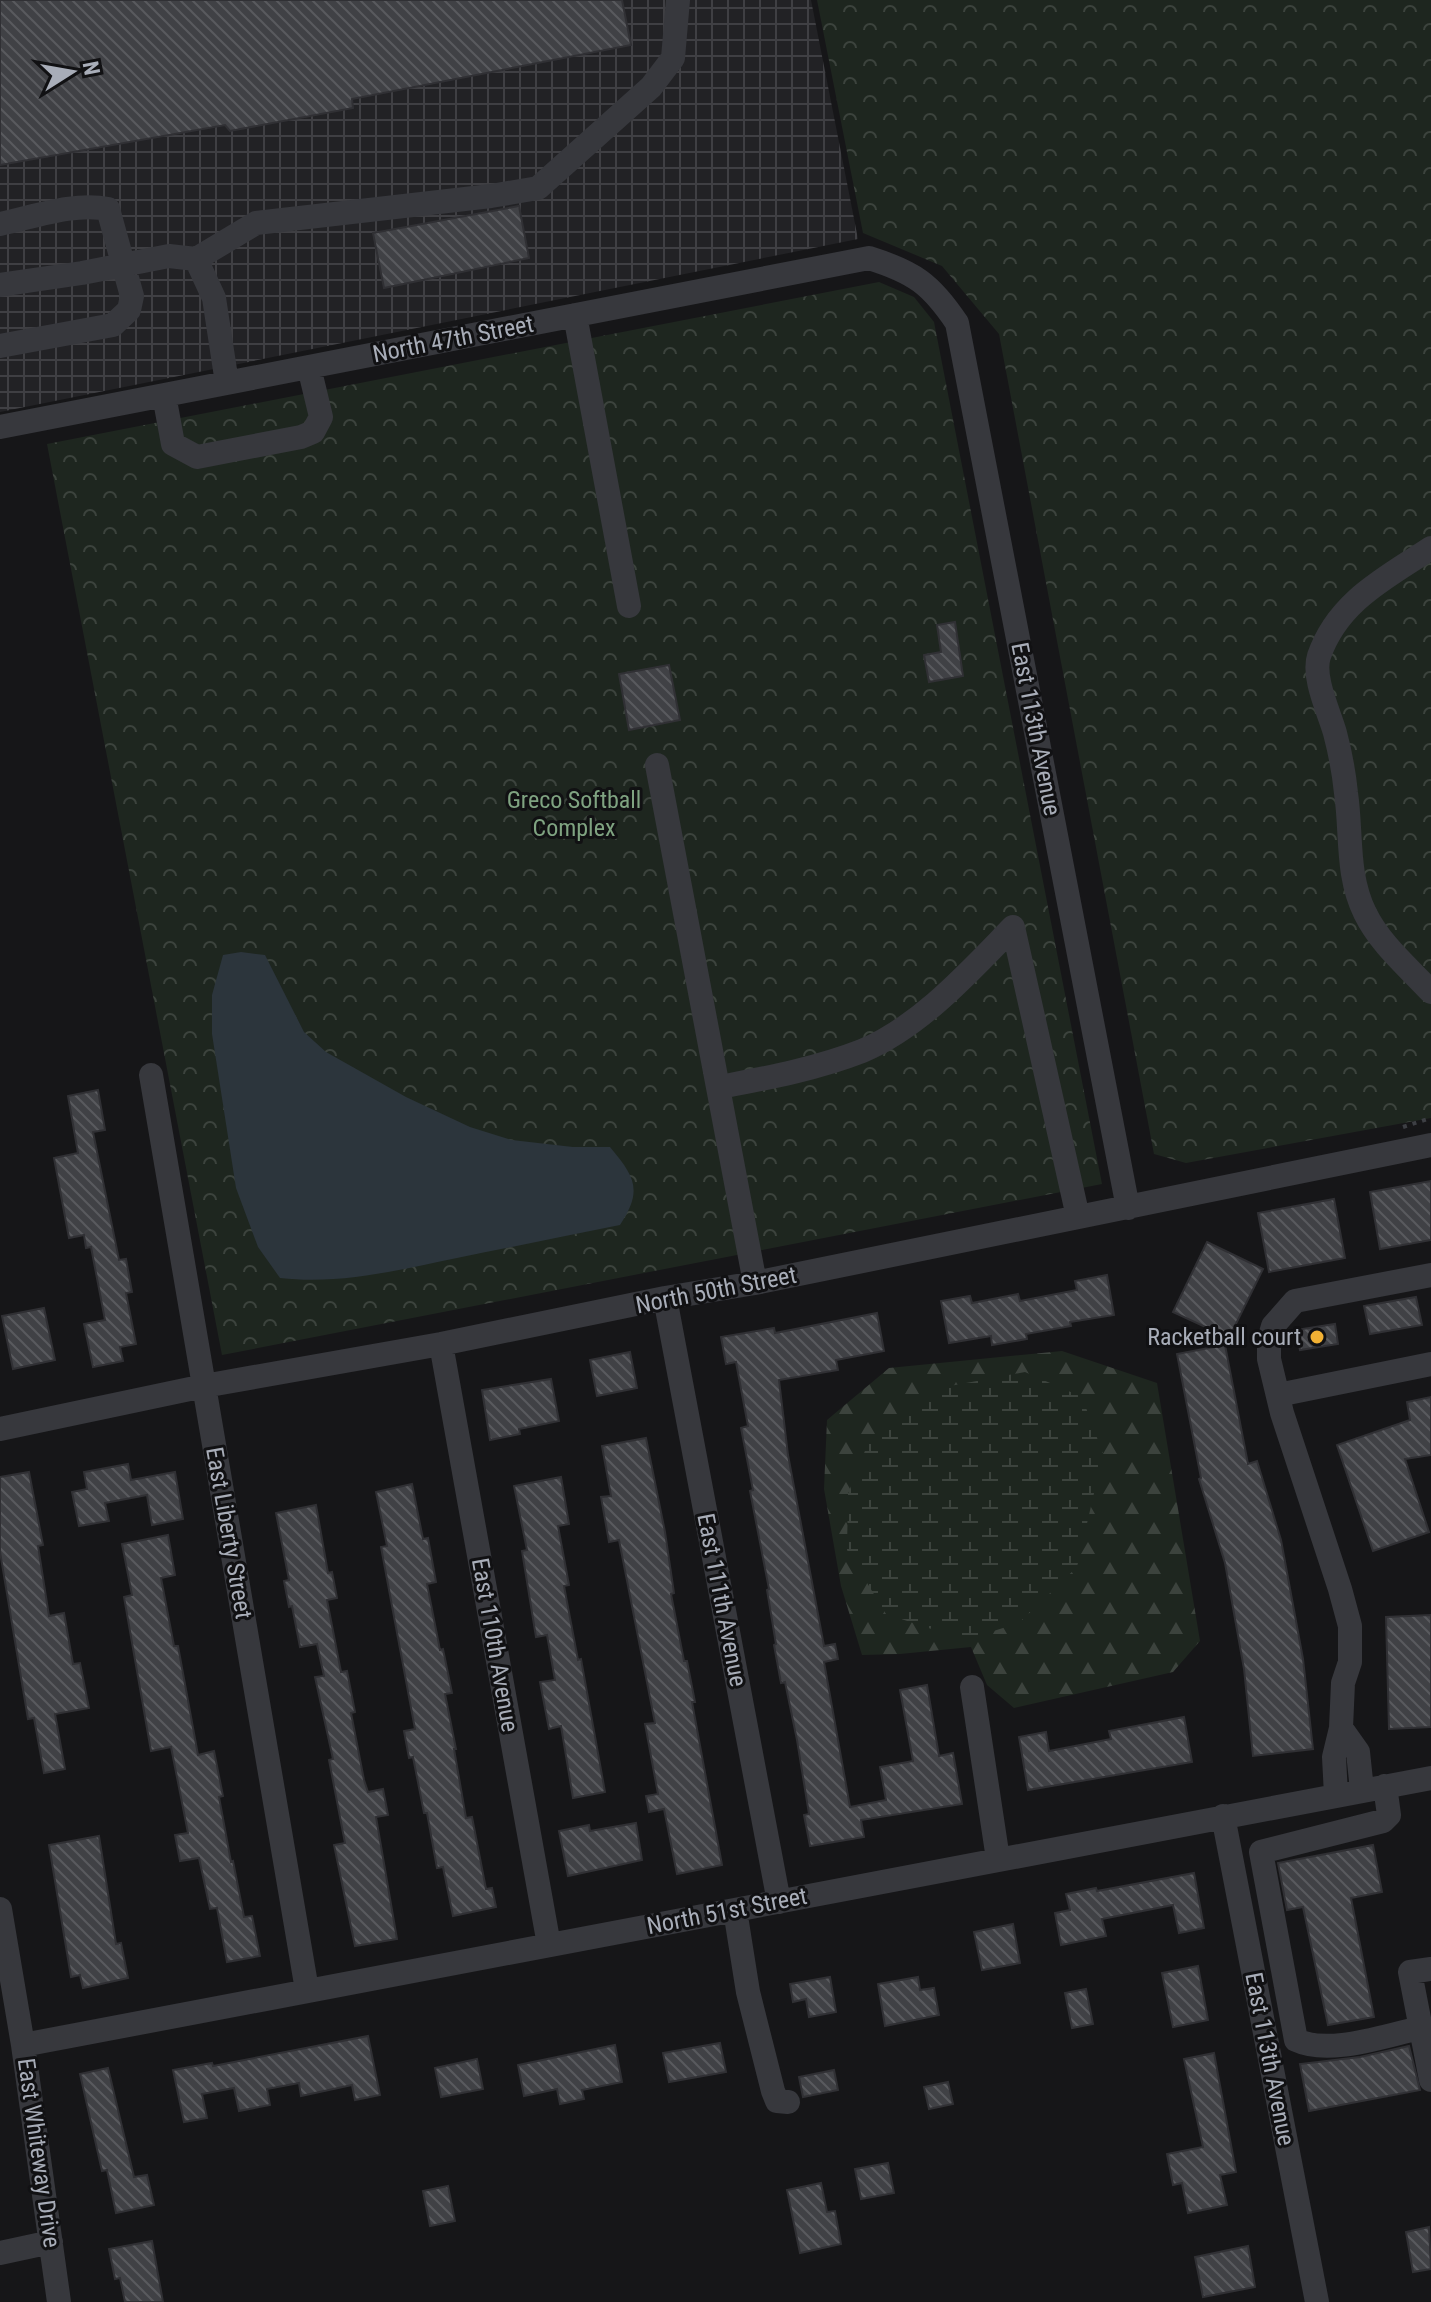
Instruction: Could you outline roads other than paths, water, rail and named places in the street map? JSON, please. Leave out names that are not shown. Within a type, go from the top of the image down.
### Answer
[{"type":"street","points":[[0,285],[169,256],[196,259],[256,223],[538,188],[651,87],[673,58],[678,0]]},
{"type":"street","points":[[0,224],[77,208],[94,206],[108,209],[132,296],[129,310],[113,325],[0,346]]},
{"type":"street","name":"North 47th Street","points":[[0,427],[869,258],[906,269]]},
{"type":"street","points":[[196,259],[214,298],[227,383]]},
{"type":"street","name":"East 113th Avenue","points":[[906,269],[940,297],[957,323],[1128,1208]]},
{"type":"street","points":[[575,315],[629,606]]},
{"type":"street","points":[[164,395],[173,444],[197,457],[243,449],[313,432],[321,417],[309,367]]},
{"type":"street","points":[[1431,548],[1358,596],[1333,628],[1318,660],[1322,699],[1335,733],[1347,794],[1352,878],[1376,934],[1431,992]]},
{"type":"street","points":[[657,765],[755,1283]]},
{"type":"street","points":[[720,1087],[791,1073],[863,1050],[902,1028],[953,988],[1013,927],[1078,1217]]},
{"type":"street","name":"East Liberty Street","points":[[151,1075],[307,1990]]},
{"type":"street","name":"North 50th Street","points":[[0,1429],[204,1386],[755,1283],[1431,1145]]},
{"type":"street","points":[[1336,1795],[1334,1757],[1341,1728],[1343,1683],[1350,1662],[1350,1626],[1278,1395],[1269,1359],[1269,1340],[1273,1326],[1295,1301],[1431,1275]]},
{"type":"street","name":"East 111th Avenue","points":[[665,1298],[779,1902]]},
{"type":"street","name":"East 110th Avenue","points":[[441,1344],[549,1945]]},
{"type":"street","points":[[1278,1395],[1431,1364]]},
{"type":"street","points":[[972,1687],[998,1859]]},
{"type":"street","points":[[1341,1728],[1358,1752],[1389,1815],[1383,1821],[1261,1852],[1296,2040],[1311,2047],[1328,2047],[1421,2028]]},
{"type":"street","name":"North 51st Street","points":[[23,2045],[1431,1778]]},
{"type":"street","name":"East 113th Avenue","points":[[1223,1816],[1317,2302]]},
{"type":"street","name":"East Whiteway Drive","points":[[0,1909],[23,2045],[59,2302]]},
{"type":"street","points":[[735,1910],[748,1992],[773,2091],[777,2101],[788,2102]]},
{"type":"street","points":[[1431,1969],[1410,1972],[1431,2080]]},
{"type":"street","points":[[0,2253],[51,2242]]},
{"type":"place","name":"Racketball court","points":[[1317,1337]]},
{"type":"park label","name":"Greco Softball Complex","points":[[574,814]]}]
